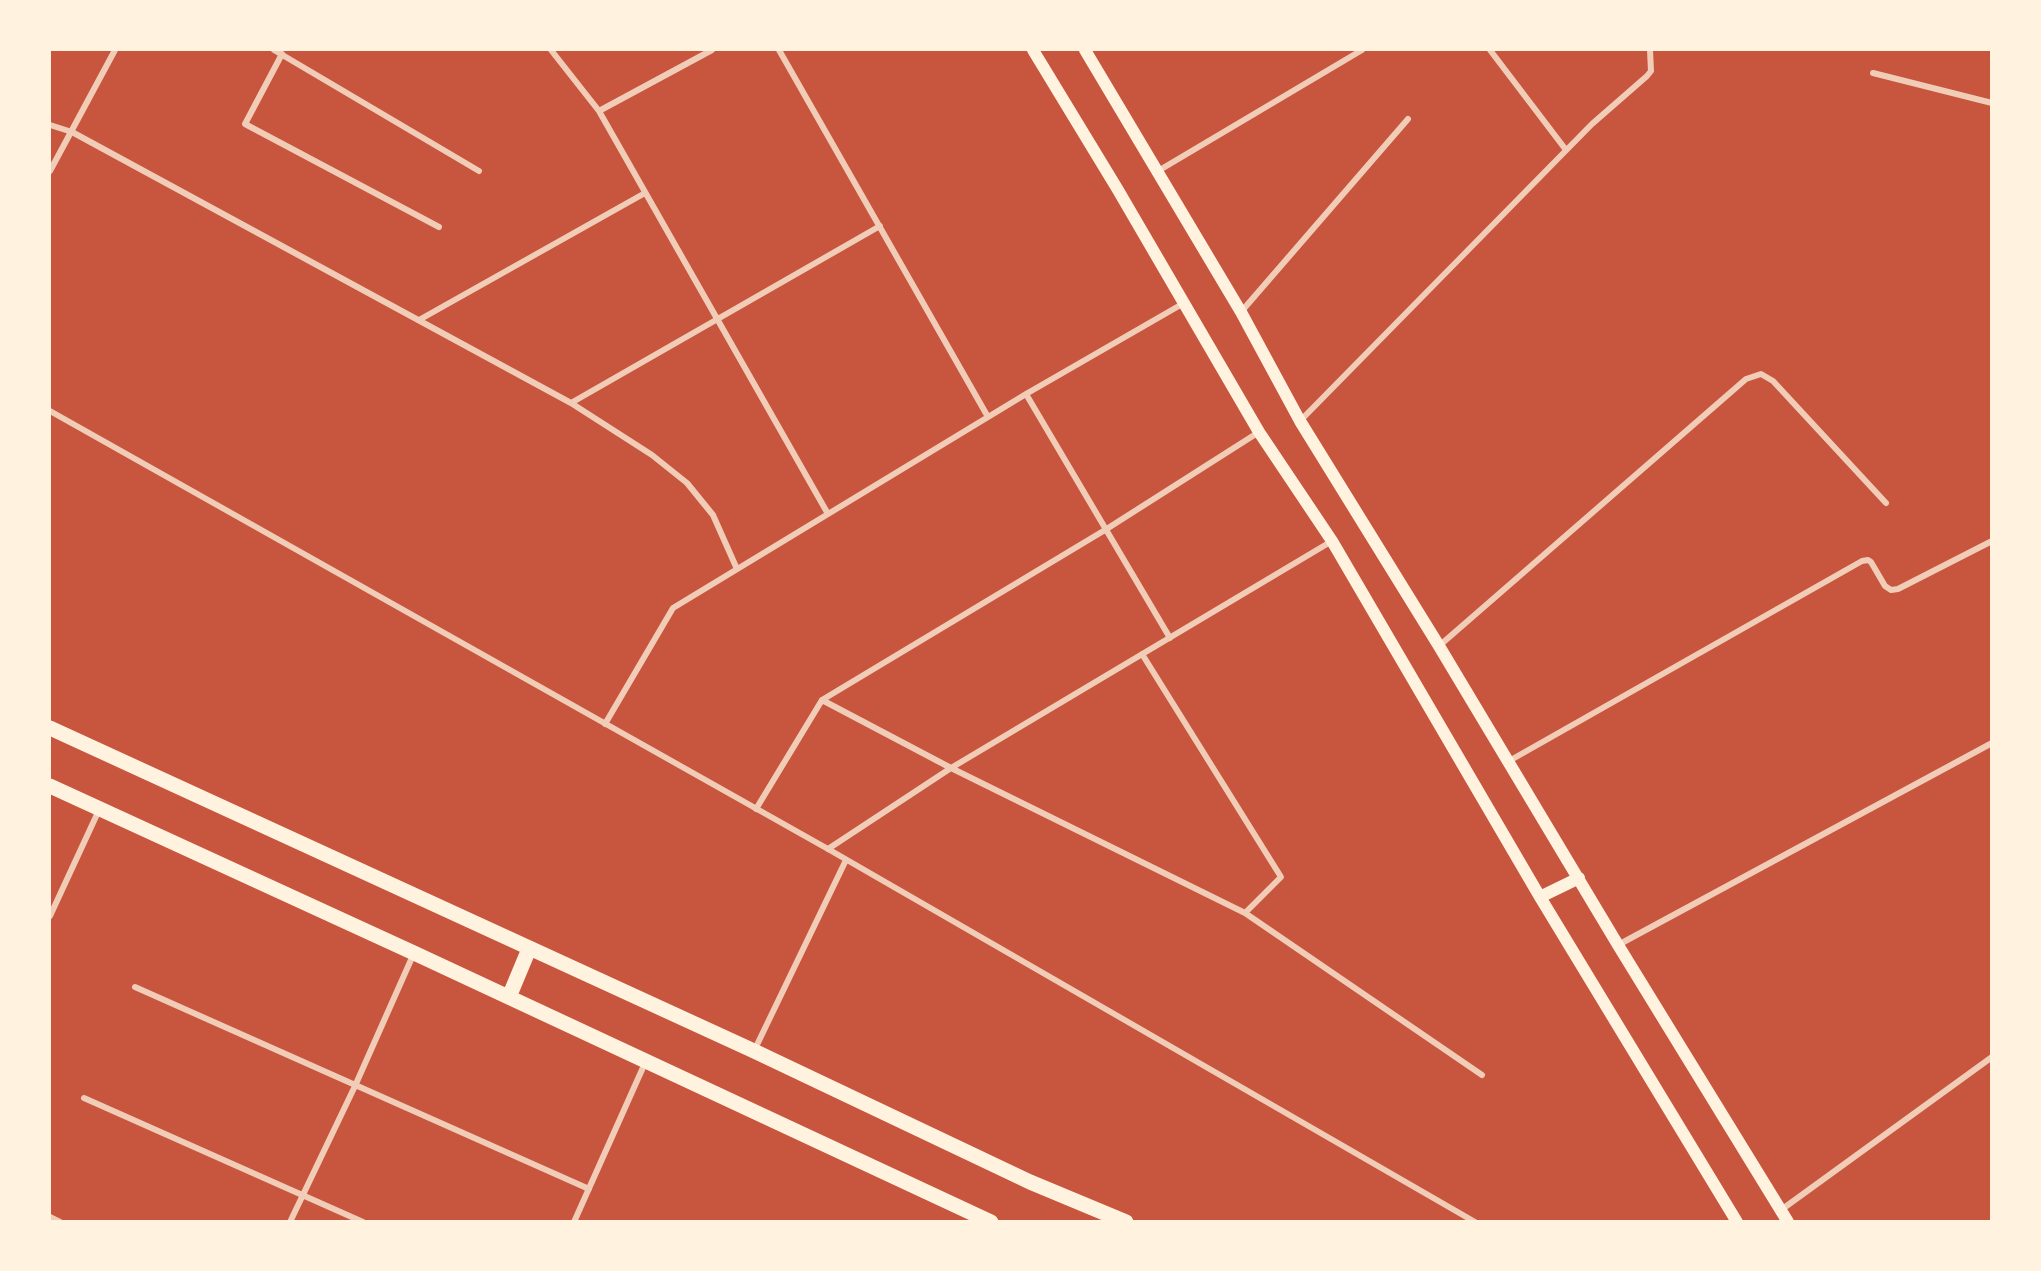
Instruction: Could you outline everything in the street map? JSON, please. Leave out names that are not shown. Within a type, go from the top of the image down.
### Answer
[{"type":"main road","points":[[1033,50],[1118,190],[1259,432],[1332,541],[1540,897],[1737,1221]]},
{"type":"main road","points":[[1085,50],[1241,312],[1300,421],[1509,760],[1618,945],[1785,1216]]},
{"type":"main road","points":[[50,728],[754,1051],[1030,1182],[1126,1221]]},
{"type":"main road","points":[[50,786],[991,1221]]},
{"type":"main road","points":[[1540,897],[1579,878]]},
{"type":"main road","points":[[509,997],[529,949]]},
{"type":"street","points":[[50,171],[115,50]]},
{"type":"street","points":[[274,50],[479,171]]},
{"type":"street","points":[[551,50],[599,111],[828,514]]},
{"type":"street","points":[[599,111],[711,50]]},
{"type":"street","points":[[779,50],[988,417]]},
{"type":"street","points":[[1158,171],[1362,50]]},
{"type":"street","points":[[1490,50],[1566,150]]},
{"type":"street","points":[[1300,421],[1592,124],[1647,76],[1651,71],[1650,50]]},
{"type":"street","points":[[282,54],[245,124],[439,227]]},
{"type":"street","points":[[1873,73],[1992,103]]},
{"type":"street","points":[[1241,312],[1407,119]]},
{"type":"street","points":[[50,125],[72,132],[571,403],[652,455],[687,483],[713,515],[737,569]]},
{"type":"street","points":[[419,320],[645,193]]},
{"type":"street","points":[[571,403],[880,226]]},
{"type":"street","points":[[605,723],[673,608],[1026,394],[1184,303]]},
{"type":"street","points":[[1439,646],[1746,379],[1761,374],[1773,381],[1886,503]]},
{"type":"street","points":[[1026,394],[1170,638]]},
{"type":"street","points":[[50,411],[828,849],[1475,1221]]},
{"type":"street","points":[[756,809],[822,700],[1105,530],[1259,432]]},
{"type":"street","points":[[828,849],[951,768],[1332,541]]},
{"type":"street","points":[[1509,760],[1862,561],[1871,562],[1885,586],[1891,590],[1898,589],[1992,541]]},
{"type":"street","points":[[1142,654],[1281,878],[1245,913]]},
{"type":"street","points":[[822,700],[951,768],[1245,913],[1482,1075]]},
{"type":"street","points":[[1618,945],[1992,743]]},
{"type":"street","points":[[50,916],[99,809]]},
{"type":"street","points":[[754,1051],[846,860]]},
{"type":"street","points":[[290,1221],[355,1086],[414,953]]},
{"type":"street","points":[[135,987],[589,1189]]},
{"type":"street","points":[[1785,1216],[1990,1061]]},
{"type":"street","points":[[574,1221],[645,1062]]},
{"type":"street","points":[[84,1098],[363,1221]]},
{"type":"street","points":[[50,1217],[60,1221]]}]
